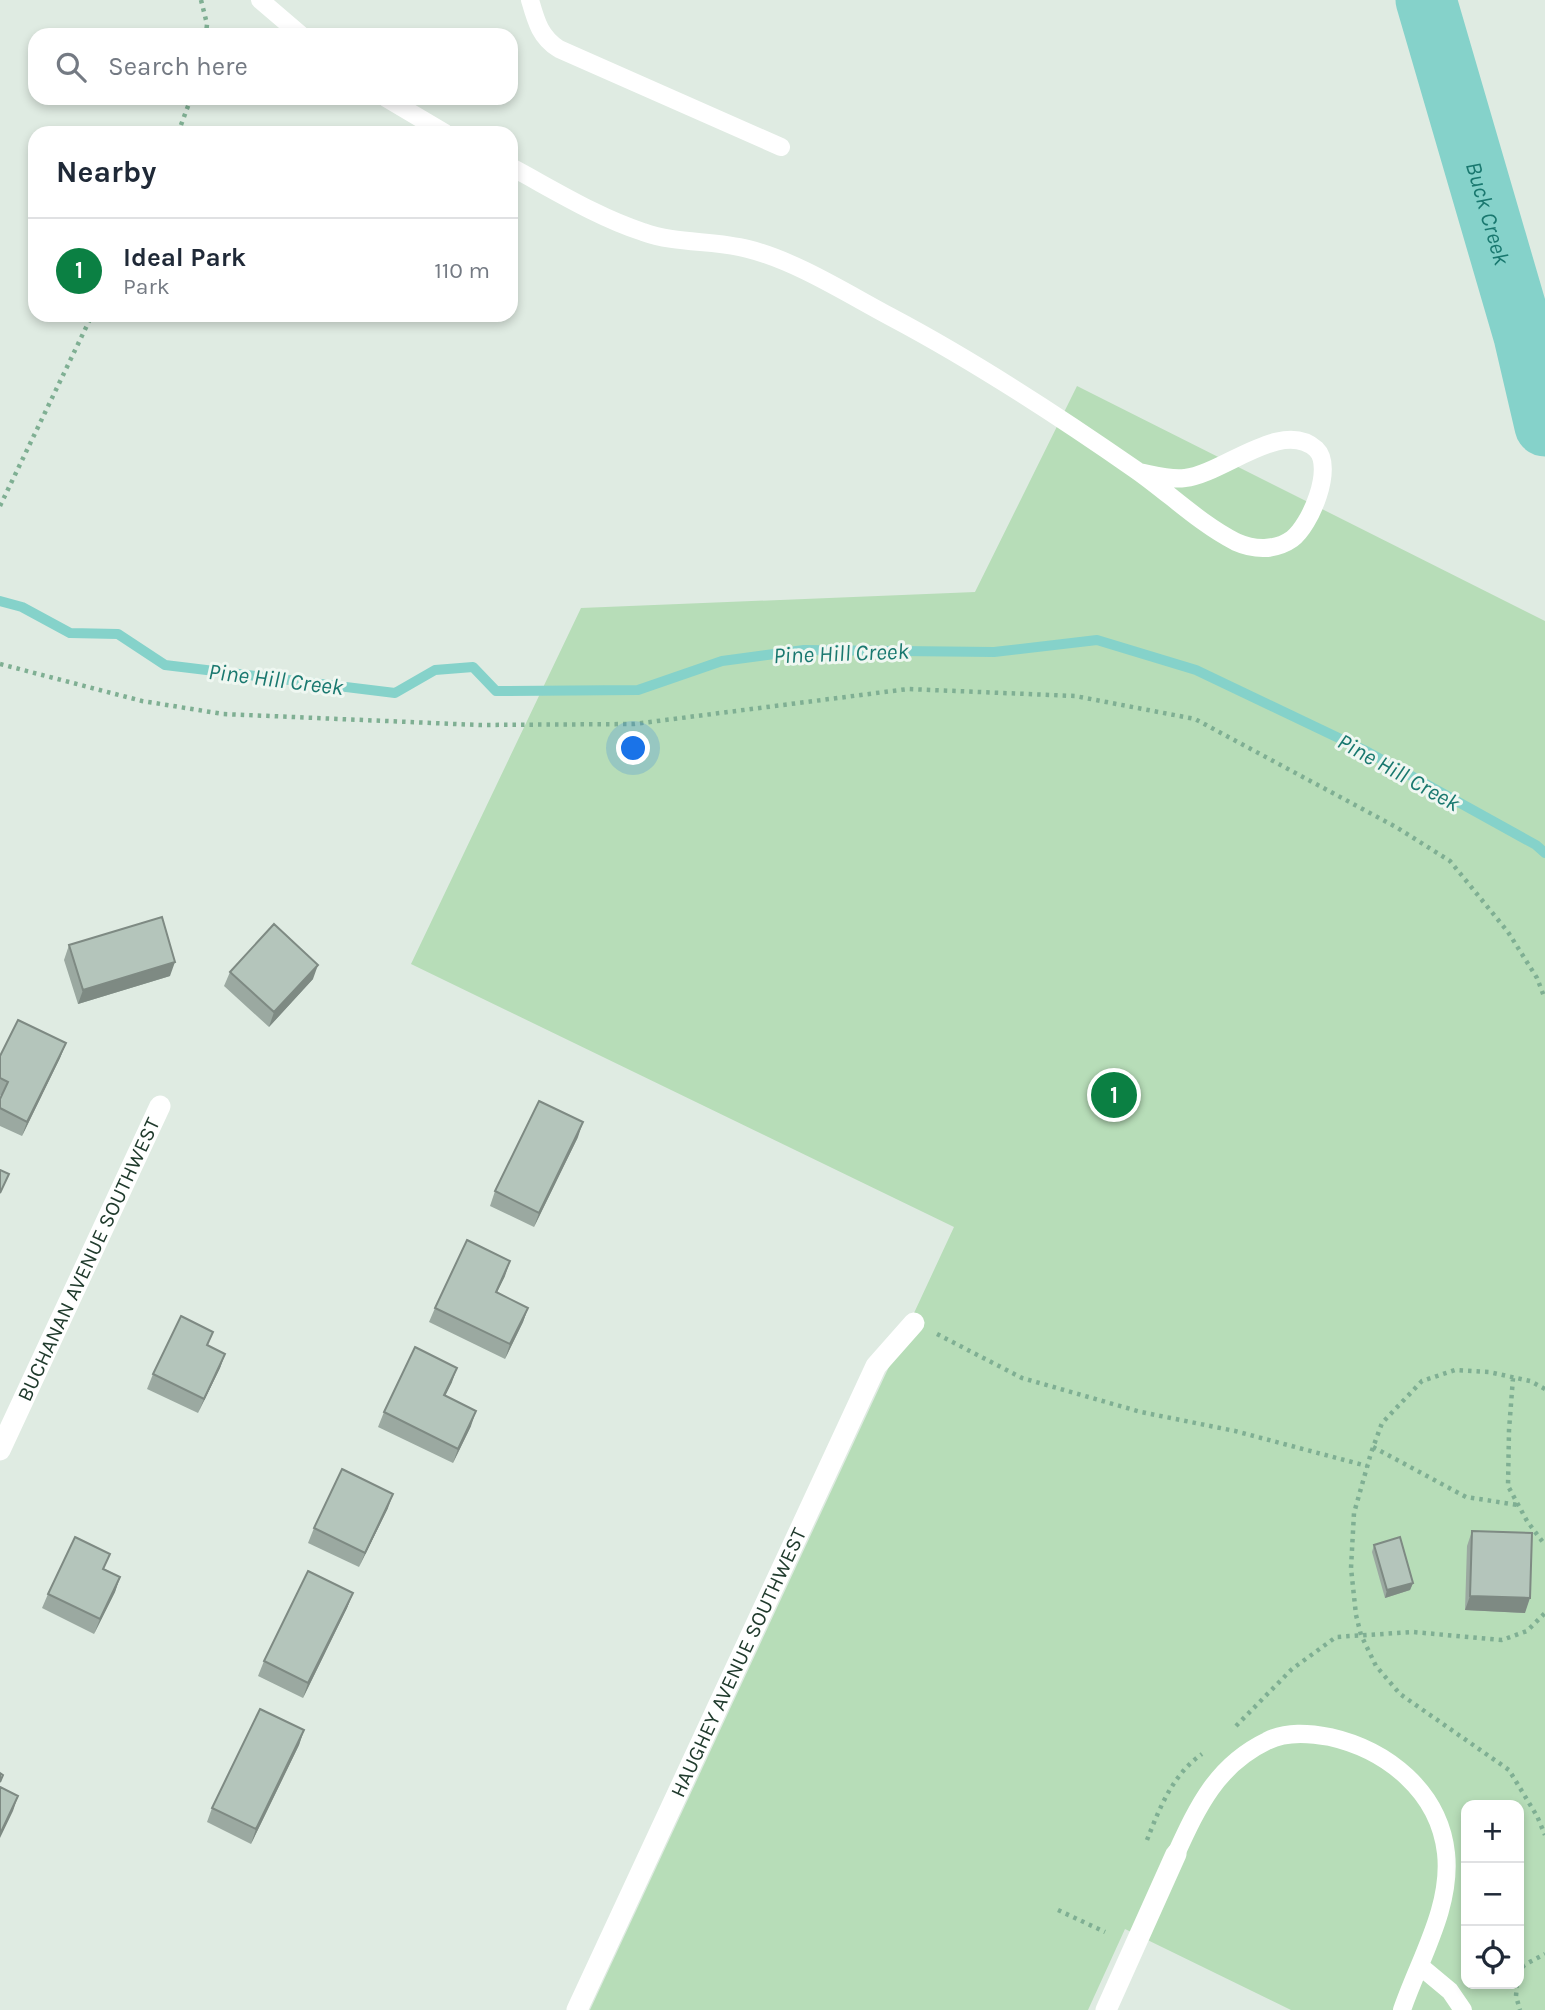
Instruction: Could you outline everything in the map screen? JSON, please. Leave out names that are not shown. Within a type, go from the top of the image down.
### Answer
[{"type":"street","name":"BUCHANAN AVENUE SOUTHWEST","points":[[0,1450],[160,1106]]},
{"type":"street","name":"HAUGHEY AVENUE SOUTHWEST","points":[[577,2010],[876,1366],[914,1323]]},
{"type":"street","points":[[1105,2010],[1176,1854]]},
{"type":"lane","points":[[260,0],[293,28]]},
{"type":"lane","points":[[530,0],[538,28],[546,41],[559,49],[781,147]]},
{"type":"lane","points":[[398,105],[433,126]]},
{"type":"lane","points":[[518,171],[620,224],[647,234],[744,248],[790,264],[939,343],[1038,404],[1139,472],[1216,530],[1245,546],[1261,549],[1279,546],[1293,538],[1304,526],[1317,498],[1323,463],[1316,449],[1305,442],[1283,439],[1206,473],[1186,478],[1139,472]]},
{"type":"lane","points":[[1176,1854],[1205,1795],[1232,1764],[1266,1741],[1293,1734],[1319,1735],[1370,1751],[1389,1761],[1404,1773],[1433,1811],[1446,1852],[1443,1895],[1437,1918],[1402,2010]]},
{"type":"lane","points":[[1420,1966],[1450,1991],[1463,2010]]},
{"type":"path","points":[[201,0],[207,28]]},
{"type":"path","points":[[181,126],[188,105]]},
{"type":"path","points":[[0,506],[89,322]]},
{"type":"path","points":[[0,664],[142,701],[223,714],[479,724],[634,724],[908,689],[1075,696],[1195,719],[1396,827],[1450,861],[1508,932],[1537,978],[1545,999]]},
{"type":"path","points":[[914,1323],[1021,1378],[1142,1412],[1235,1431],[1367,1466]]},
{"type":"path","points":[[1545,1389],[1530,1381],[1489,1372],[1455,1370],[1422,1381],[1382,1423],[1354,1513],[1351,1568],[1356,1615],[1361,1634],[1376,1665],[1400,1695],[1509,1770],[1537,1816],[1545,1835]]},
{"type":"path","points":[[1513,1378],[1508,1486],[1518,1506],[1545,1545]]},
{"type":"path","points":[[1373,1447],[1466,1497],[1518,1506]]},
{"type":"path","points":[[1233,1729],[1292,1669],[1336,1637],[1413,1632],[1502,1640],[1527,1631],[1545,1612]]},
{"type":"path","points":[[1147,1840],[1170,1789],[1189,1763],[1210,1749]]},
{"type":"path","points":[[1058,1910],[1105,1932]]},
{"type":"path","points":[[1524,1965],[1545,1954]]},
{"type":"path","points":[[1517,1989],[1520,2010]]},
{"type":"green space","points":[[1077,386],[1545,621],[1545,2010],[1291,2010],[1125,1929],[1088,2010],[590,2010],[954,1227],[411,964],[581,608],[975,592]]},
{"type":"building","points":[[162,917],[175,962],[83,990],[69,945]]},
{"type":"building","points":[[274,924],[318,965],[274,1012],[230,972]]},
{"type":"building","points":[[18,1020],[66,1043],[27,1122],[0,1108],[0,1099],[8,1082],[0,1078],[0,1056]]},
{"type":"building","points":[[539,1101],[583,1122],[539,1213],[495,1191]]},
{"type":"building","points":[[0,1170],[9,1174],[0,1193]]},
{"type":"building","points":[[467,1240],[510,1261],[496,1292],[528,1308],[510,1344],[435,1308]]},
{"type":"building","points":[[181,1316],[213,1332],[207,1345],[225,1354],[204,1399],[153,1374]]},
{"type":"building","points":[[415,1347],[457,1368],[444,1395],[476,1411],[458,1449],[384,1412]]},
{"type":"building","points":[[342,1469],[393,1494],[365,1553],[314,1528]]},
{"type":"building","points":[[1472,1531],[1532,1533],[1530,1598],[1470,1596]]},
{"type":"building","points":[[75,1537],[110,1554],[103,1569],[120,1577],[100,1619],[48,1594]]},
{"type":"building","points":[[1400,1537],[1413,1583],[1387,1590],[1374,1545]]},
{"type":"building","points":[[308,1571],[353,1593],[308,1683],[264,1661]]},
{"type":"building","points":[[260,1709],[304,1730],[256,1829],[212,1808]]},
{"type":"building","points":[[0,1787],[18,1796],[0,1834]]},
{"type":"waterway","name":"Buck Creek","points":[[1426,0],[1524,336],[1545,426]]},
{"type":"waterway","name":"Pine Hill Creek","points":[[0,601],[22,607],[70,633],[118,634],[165,665],[395,693],[435,670],[473,667],[496,691],[638,690],[722,661],[804,650],[994,652],[1097,640],[1196,670],[1368,752],[1536,845],[1545,853]]},
{"type":"place","name":"Ideal Park","points":[[1114,1095]]}]
